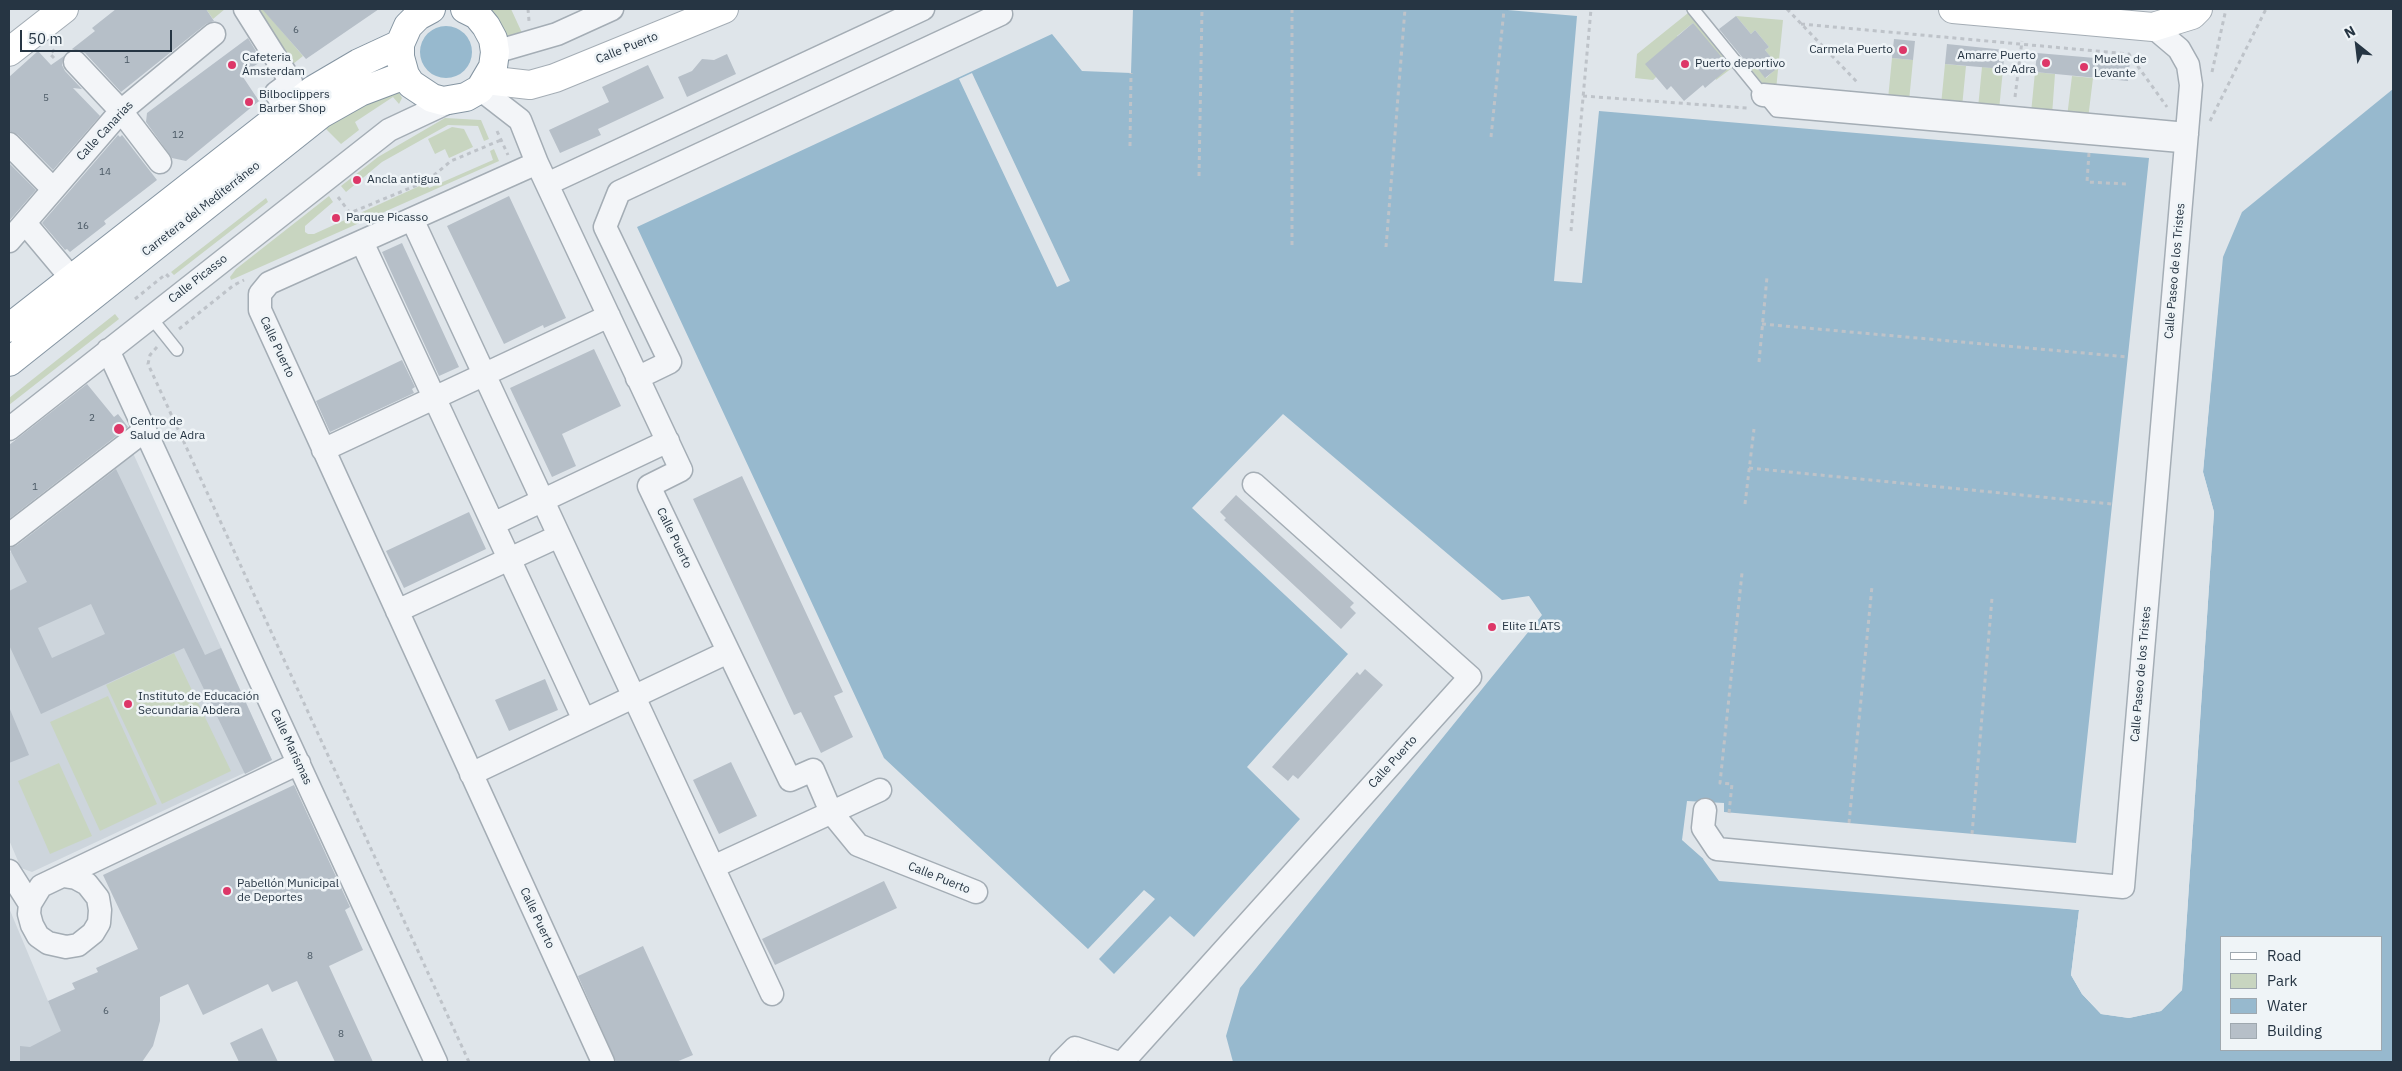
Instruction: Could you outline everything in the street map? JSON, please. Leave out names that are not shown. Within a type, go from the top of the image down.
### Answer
[{"type":"main road","points":[[431,9],[418,16],[408,26],[400,44],[400,56],[412,83],[432,98],[454,100],[466,98],[483,84],[493,67],[495,52],[493,39],[486,26],[476,16],[464,9]]},
{"type":"main road","name":"Calle Puerto","points":[[483,84],[530,85],[555,78],[724,9]]},
{"type":"main road","points":[[1953,9],[2093,15],[2153,27],[2192,15],[2198,9]]},
{"type":"main road","points":[[9,52],[52,12]]},
{"type":"main road","name":"Carretera del Mediterráneo","points":[[9,328],[313,90],[359,63],[400,44]]},
{"type":"main road","points":[[495,52],[530,85]]},
{"type":"main road","name":"Carretera del Mediterráneo","points":[[9,362],[321,114],[360,92],[412,83]]},
{"type":"street","points":[[245,9],[291,82],[276,93],[287,110]]},
{"type":"street","points":[[495,52],[557,34],[612,9]]},
{"type":"street","points":[[547,184],[922,9]]},
{"type":"street","points":[[637,378],[670,362],[606,227],[619,192],[1001,14],[998,9]]},
{"type":"street","name":"Calle Paseo de los Tristes","points":[[1705,810],[1703,828],[1717,849],[2123,887],[2191,86],[2188,65],[2179,49],[2153,27]]},
{"type":"street","name":"Calle Canarias","points":[[9,241],[120,111],[214,34]]},
{"type":"street","points":[[75,62],[120,111],[160,162]]},
{"type":"street","points":[[389,130],[412,83]]},
{"type":"street","name":"Calle Puerto","points":[[483,84],[520,120],[537,163],[681,470],[649,486],[790,780],[813,770],[831,812],[858,845],[976,892]]},
{"type":"street","points":[[389,130],[454,100]]},
{"type":"street","points":[[1770,103],[1880,106],[2013,118],[2186,140]]},
{"type":"street","name":"Calle Picasso","points":[[9,429],[333,172],[389,130]]},
{"type":"street","points":[[9,144],[53,189]]},
{"type":"street","name":"Calle Puerto","points":[[537,163],[268,283],[260,294],[260,310],[603,1062]]},
{"type":"street","points":[[412,219],[772,994]]},
{"type":"street","points":[[25,223],[72,278]]},
{"type":"street","points":[[362,242],[584,720]]},
{"type":"street","points":[[323,450],[609,316]]},
{"type":"street","name":"Calle Marismas","points":[[108,350],[436,1062]]},
{"type":"street","points":[[9,536],[144,431]]},
{"type":"street","points":[[493,524],[668,441]]},
{"type":"street","name":"Calle Puerto","points":[[1123,1062],[1470,677],[1254,484]]},
{"type":"street","points":[[397,611],[559,536]]},
{"type":"street","points":[[471,774],[728,652]]},
{"type":"street","points":[[63,876],[76,878],[87,884],[98,898],[100,910],[99,922],[88,938],[78,945],[66,948],[48,943],[38,936],[32,925],[29,914],[30,904],[41,886],[51,879],[63,876],[299,763]]},
{"type":"street","points":[[713,867],[880,790]]},
{"type":"street","points":[[9,870],[30,904]]},
{"type":"street","points":[[1061,1062],[1075,1048],[1116,1062]]},
{"type":"lane","points":[[1693,9],[1770,103],[2186,140]]},
{"type":"lane","points":[[156,325],[177,350]]},
{"type":"path","points":[[1199,176],[1202,9]]},
{"type":"path","points":[[1292,9],[1292,247]]},
{"type":"path","points":[[1386,247],[1405,9]]},
{"type":"path","points":[[1571,231],[1591,9]]},
{"type":"path","points":[[1787,9],[1880,106]]},
{"type":"path","points":[[2212,73],[2226,9]]},
{"type":"path","points":[[2207,119],[2207,128],[2266,9]]},
{"type":"path","points":[[1492,137],[1504,10]]},
{"type":"path","points":[[1801,24],[2129,54],[2186,140]]},
{"type":"path","points":[[2013,118],[2022,36]]},
{"type":"path","points":[[1130,146],[1132,73]]},
{"type":"path","points":[[1583,96],[1770,103]]},
{"type":"path","points":[[333,172],[335,193],[350,213],[427,181],[451,161],[501,140]]},
{"type":"path","points":[[2089,153],[2087,182],[2127,184]]},
{"type":"path","points":[[1759,362],[1767,276]]},
{"type":"path","points":[[234,285],[168,338],[150,355],[148,364],[469,1062]]},
{"type":"path","points":[[1762,324],[2128,356]]},
{"type":"path","points":[[1745,504],[1754,429]]},
{"type":"path","points":[[1749,468],[2112,504]]},
{"type":"path","points":[[1729,813],[1732,784],[1720,783],[1742,573]]},
{"type":"path","points":[[1850,824],[1872,586]]},
{"type":"path","points":[[1972,834],[1992,598]]},
{"type":"shaded area","name":"Instituto de Educación Secundaria Abdera","points":[[133,453],[272,760],[32,872],[21,868],[9,840],[9,553]]},
{"type":"shaded area","points":[[9,908],[48,1001],[76,1062],[9,1062]]},
{"type":"green space","points":[[206,9],[225,9],[213,19]]},
{"type":"green space","points":[[252,9],[263,9],[303,56],[288,68]]},
{"type":"green space","points":[[488,9],[511,9],[523,35],[508,41]]},
{"type":"green space","points":[[1688,13],[1732,68],[1716,80],[1693,23],[1677,36],[1680,40],[1653,80],[1635,78],[1637,54]]},
{"type":"green space","points":[[1736,16],[1783,20],[1776,90],[1767,89],[1746,63],[1751,60],[1766,78],[1778,67],[1765,50],[1769,47],[1755,30],[1751,34]]},
{"type":"green space","points":[[1892,58],[1913,60],[1909,101],[1888,99]]},
{"type":"green space","points":[[1945,64],[1966,66],[1962,107],[1941,105]]},
{"type":"green space","points":[[1982,67],[2003,69],[1999,110],[1978,108]]},
{"type":"green space","points":[[2035,72],[2055,74],[2052,115],[2031,113]]},
{"type":"green space","points":[[2072,76],[2093,78],[2088,119],[2067,117]]},
{"type":"green space","points":[[398,91],[402,98],[399,104],[393,97],[355,122],[359,130],[341,144],[324,127],[351,108]]},
{"type":"green space","points":[[445,118],[481,120],[489,139],[484,141],[478,126],[448,125],[382,162],[346,192],[341,186],[378,157]]},
{"type":"green space","points":[[452,127],[464,129],[473,147],[449,158],[445,149],[435,154],[428,139]]},
{"type":"green space","points":[[494,149],[499,161],[231,280],[230,277],[236,269],[329,196],[333,202],[305,226],[305,232],[308,234],[314,234],[426,183],[429,188],[493,160],[490,151]]},
{"type":"green space","points":[[266,198],[268,202],[174,275],[171,272]]},
{"type":"green space","points":[[115,314],[119,319],[9,405],[9,398]]},
{"type":"green space","points":[[174,653],[231,771],[162,804],[106,685]]},
{"type":"green space","points":[[108,696],[157,804],[100,831],[50,722]]},
{"type":"green space","points":[[59,763],[92,836],[50,854],[18,781]]},
{"type":"water","points":[[1133,9],[1496,9],[1577,16],[1554,281],[1582,283],[1599,111],[2149,158],[2076,843],[1724,812],[1724,803],[1687,801],[1682,840],[1717,871],[2079,910],[2071,975],[2082,994],[2101,1014],[2129,1018],[2161,1011],[2182,990],[2214,512],[2203,472],[2223,257],[2242,212],[2393,89],[2393,1062],[1233,1062],[1226,1036],[1240,988],[1542,615],[1529,596],[1502,600],[1283,414],[1192,508],[1348,654],[1247,767],[1300,819],[1194,937],[1170,916],[1114,974],[1099,959],[1155,899],[1144,890],[1088,949],[884,758],[637,227],[1052,34],[1082,71],[1131,73]]},
{"type":"water","points":[[441,26],[451,26],[465,33],[472,47],[472,57],[465,71],[451,78],[441,78],[431,74],[424,67],[420,57],[420,47],[424,37],[431,30]]},
{"type":"pier","points":[[972,73],[1070,281],[1057,287],[959,79]]},
{"type":"pier","points":[[2223,249],[2203,472],[2214,512],[2182,990],[2161,1011],[2129,1018],[2101,1014],[2082,994],[2071,975],[2079,910],[1719,881],[1703,859],[1708,860],[1718,869],[2080,907],[2082,910],[2074,975],[2084,992],[2102,1012],[2128,1015],[2159,1009],[2179,989],[2212,512],[2200,472],[2220,257]]},
{"type":"building","points":[[116,9],[206,9],[214,21],[206,24],[121,92],[85,53],[72,49],[95,31],[92,28]]},
{"type":"building","points":[[262,9],[379,9],[306,59]]},
{"type":"building","points":[[1736,16],[1751,34],[1755,30],[1769,47],[1765,50],[1779,67],[1765,78],[1751,60],[1747,63],[1719,29]]},
{"type":"building","points":[[1693,23],[1730,67],[1705,88],[1703,85],[1684,101],[1671,86],[1667,90],[1645,64]]},
{"type":"building","points":[[248,38],[262,61],[243,73],[246,76],[243,77],[259,101],[186,161],[172,158],[146,122],[147,113]]},
{"type":"building","points":[[1894,39],[1915,41],[1913,60],[1892,58]]},
{"type":"building","points":[[1947,44],[2005,50],[2003,69],[1945,64]]},
{"type":"building","points":[[38,51],[51,65],[64,56],[62,65],[65,71],[82,89],[73,88],[100,116],[53,170],[18,135],[9,131],[9,77]]},
{"type":"building","points":[[2037,53],[2130,61],[2128,81],[2035,72]]},
{"type":"building","points":[[727,54],[736,74],[687,97],[678,77],[692,71],[702,59],[714,60]]},
{"type":"building","points":[[648,65],[664,98],[598,129],[601,135],[560,153],[549,130],[609,102],[602,87]]},
{"type":"building","points":[[118,135],[120,137],[122,135],[157,180],[104,221],[106,224],[70,252],[67,249],[65,250],[42,223]]},
{"type":"building","points":[[9,163],[36,190],[9,221]]},
{"type":"building","points":[[509,196],[566,318],[544,328],[543,325],[504,344],[447,226]]},
{"type":"building","points":[[402,243],[459,367],[439,376],[382,252]]},
{"type":"building","points":[[594,349],[621,406],[562,434],[576,466],[552,477],[510,388]]},
{"type":"building","points":[[402,360],[415,387],[412,389],[414,393],[330,432],[316,401]]},
{"type":"building","points":[[87,384],[114,417],[118,414],[128,427],[9,519],[9,445]]},
{"type":"building","points":[[116,469],[205,655],[221,648],[272,760],[245,774],[184,648],[41,714],[9,645],[9,591],[27,582],[9,548],[17,545]],"holes":[[[91,604],[105,634],[52,658],[38,628]]]},
{"type":"building","points":[[742,476],[843,692],[834,696],[853,737],[821,753],[801,712],[794,715],[693,499]]},
{"type":"building","points":[[1236,495],[1354,603],[1350,607],[1356,613],[1341,629],[1224,520],[1226,518],[1220,512]]},
{"type":"building","points":[[469,512],[486,549],[404,588],[386,551]]},
{"type":"building","points":[[1365,669],[1383,685],[1298,779],[1293,775],[1288,781],[1272,767],[1357,672],[1360,675]]},
{"type":"building","points":[[545,679],[558,710],[509,731],[495,700]]},
{"type":"building","points":[[9,707],[29,755],[9,763]]},
{"type":"building","points":[[731,762],[757,816],[719,834],[693,780]]},
{"type":"building","points":[[294,785],[350,907],[345,910],[363,950],[329,966],[373,1062],[335,1062],[297,981],[272,992],[268,984],[203,1015],[188,984],[160,997],[160,1021],[153,1046],[142,1062],[20,1062],[20,1046],[30,1047],[61,1031],[48,1001],[75,989],[72,983],[98,972],[96,968],[138,949],[103,875]]},
{"type":"building","points":[[884,881],[897,908],[775,965],[762,939]]},
{"type":"building","points":[[643,946],[693,1055],[676,1062],[616,1062],[578,976]]},
{"type":"building","points":[[262,1028],[278,1062],[239,1062],[230,1043]]},
{"type":"place","name":"Carmela Puerto","points":[[1903,50]]},
{"type":"place","name":"Amarre Puerto de Adra","points":[[2046,63]]},
{"type":"place","name":"Puerto deportivo","points":[[1685,64]]},
{"type":"place","name":"Cafeteria Ámsterdam","points":[[232,65]]},
{"type":"place","name":"Muelle de Levante","points":[[2084,67]]},
{"type":"place","name":"Bilboclippers Barber Shop","points":[[249,102]]},
{"type":"place","name":"Ancla antigua","points":[[357,180]]},
{"type":"place","name":"Parque Picasso","points":[[336,218]]},
{"type":"place","name":"Centro de Salud de Adra","points":[[119,429]]},
{"type":"place","name":"Elite ILATS","points":[[1492,627]]},
{"type":"place","name":"Instituto de Educación Secundaria Abdera","points":[[128,704]]},
{"type":"place","name":"Pabellón Municipal de Deportes","points":[[227,891]]}]
